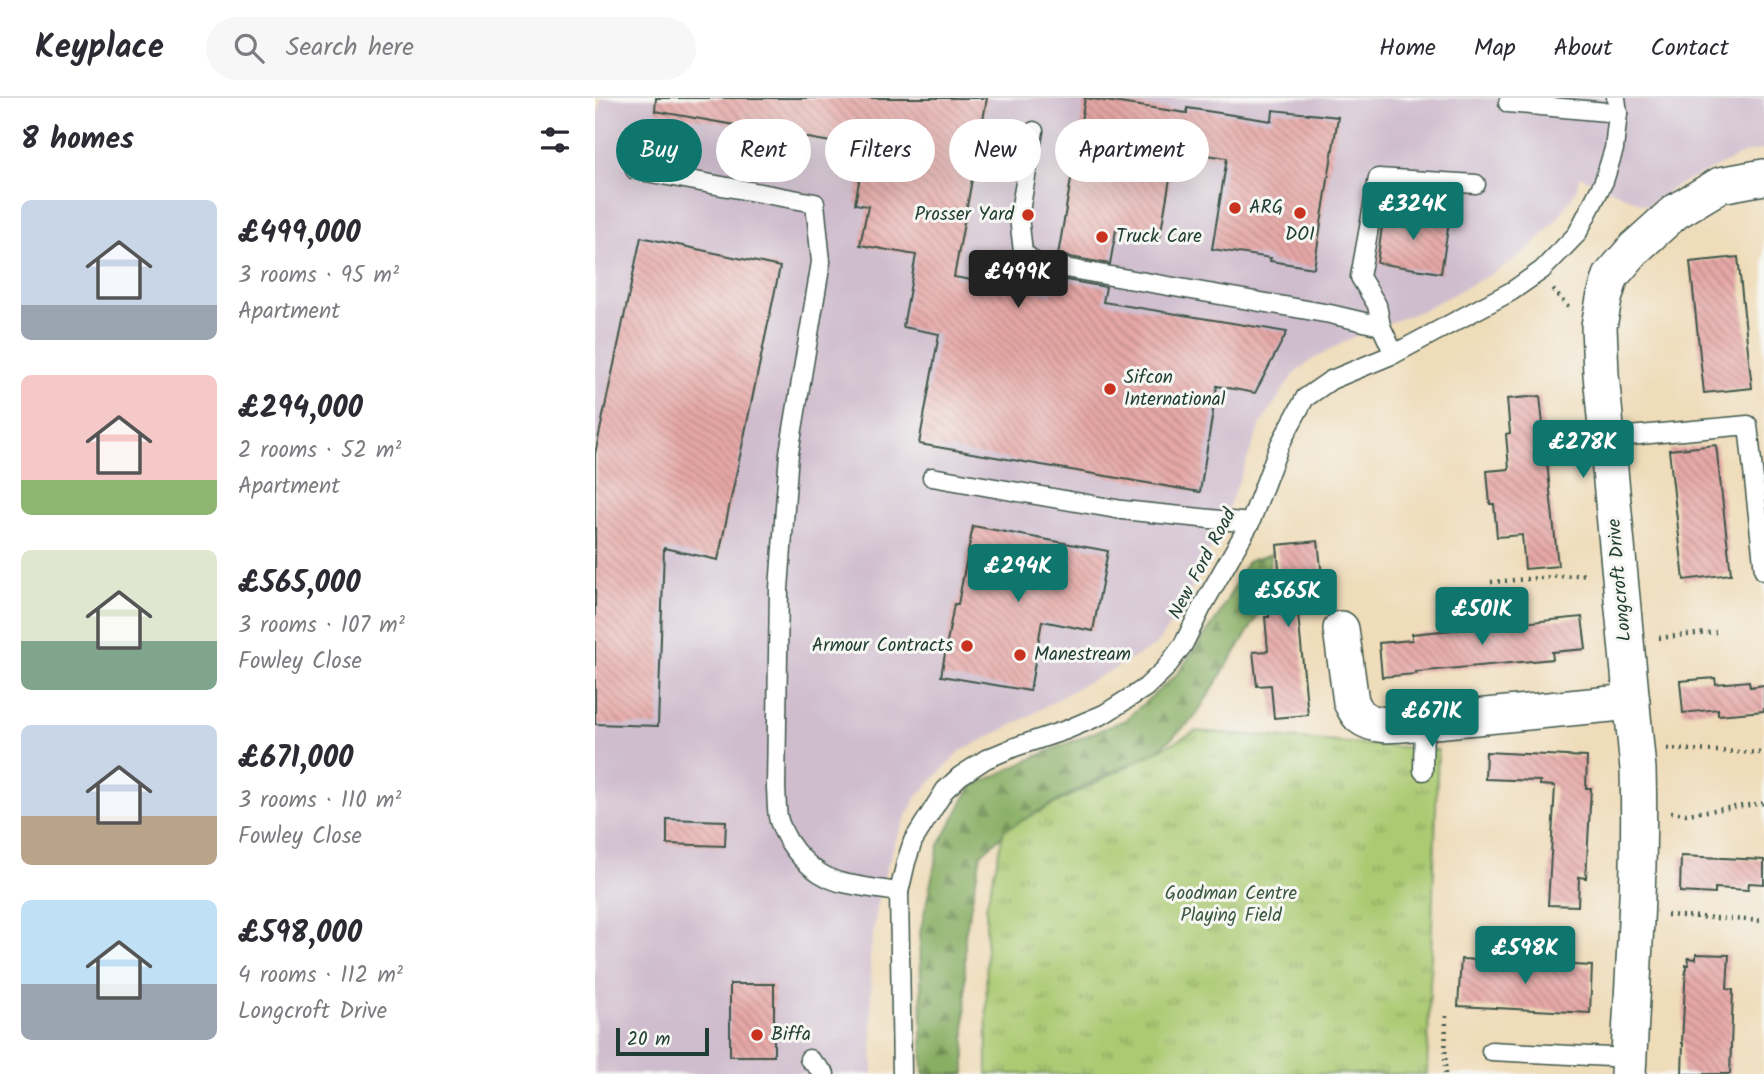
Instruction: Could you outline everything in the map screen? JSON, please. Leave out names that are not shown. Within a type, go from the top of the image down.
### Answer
[{"type":"street","name":"Longcroft Drive","points":[[1629,1066],[1639,808],[1599,326],[1611,276],[1635,248],[1675,212],[1720,184],[1764,177]]},
{"type":"street","points":[[1341,629],[1351,702],[1361,718],[1370,722],[1424,722],[1632,702]]},
{"type":"lane","points":[[1508,103],[1617,106]]},
{"type":"lane","name":"New Ford Road","points":[[902,1074],[899,892],[913,841],[944,790],[986,759],[1104,714],[1145,688],[1165,670],[1183,645],[1250,523],[1280,444],[1305,398],[1331,380],[1394,354],[1512,291],[1542,270],[1577,234],[1604,181],[1613,149],[1617,106]]},
{"type":"lane","points":[[1394,354],[1381,326],[1377,305],[1360,276],[1378,178],[1476,184]]},
{"type":"lane","points":[[699,182],[815,204],[821,262],[789,453],[779,589],[776,788],[779,820],[800,857],[820,873],[838,881],[899,892]]},
{"type":"lane","points":[[1025,182],[1019,217],[1023,252],[1036,263],[1381,326]]},
{"type":"lane","points":[[1607,438],[1748,425],[1764,570]]},
{"type":"lane","points":[[932,477],[1122,510],[1250,523]]},
{"type":"lane","points":[[1423,771],[1424,722]]},
{"type":"lane","points":[[1490,1051],[1629,1066]]},
{"type":"lane","points":[[809,1059],[825,1074]]},
{"type":"path","points":[[1492,582],[1620,572]]},
{"type":"path","points":[[1626,641],[1716,632]]},
{"type":"path","points":[[1636,752],[1669,749],[1764,752]]},
{"type":"path","points":[[1639,808],[1686,814],[1764,803]]},
{"type":"path","points":[[1636,913],[1764,921]]},
{"type":"path","points":[[1445,1074],[1446,1012]]},
{"type":"shaded area","points":[[601,98],[1764,98],[1764,149],[1746,153],[1674,187],[1647,206],[1580,176],[1576,190],[1558,218],[1533,245],[1506,266],[1423,310],[1355,336],[1310,361],[1293,375],[1261,424],[1223,521],[1183,607],[1155,646],[959,752],[916,798],[896,839],[880,889],[870,954],[873,1074],[595,1074],[595,131]]},
{"type":"green space","points":[[1272,554],[1256,619],[1194,718],[1157,751],[1092,782],[1015,824],[981,854],[965,935],[965,1074],[923,1074],[920,933],[939,845],[971,787],[1125,720],[1177,674],[1216,620],[1248,561]]},
{"type":"green space","name":"Goodman Centre Playing Field","points":[[1196,731],[1438,750],[1427,1074],[987,1074],[986,907],[1004,830]]},
{"type":"building","points":[[656,98],[987,98],[983,119],[949,119],[949,182],[972,182],[954,277],[1052,294],[1054,278],[1106,287],[1103,302],[1287,332],[1255,393],[1217,386],[1200,492],[919,444],[939,334],[903,327],[916,255],[860,245],[868,206],[855,204],[859,182],[935,182],[935,119],[825,119],[825,141],[811,138],[811,119],[716,119],[716,122],[655,111]]},
{"type":"building","points":[[1085,98],[1187,113],[1187,108],[1272,121],[1273,110],[1338,117],[1314,268],[1212,249],[1227,158],[1209,155],[1209,119],[1081,119]]},
{"type":"building","points":[[1071,182],[1169,182],[1160,237],[1116,230],[1110,264],[1058,255]]},
{"type":"building","points":[[1384,212],[1449,222],[1441,273],[1377,263]]},
{"type":"building","points":[[641,237],[780,267],[718,560],[664,548],[658,726],[595,724],[595,454]]},
{"type":"building","points":[[1738,257],[1752,388],[1704,393],[1690,262]]},
{"type":"building","points":[[1540,396],[1558,566],[1525,569],[1522,535],[1497,537],[1487,471],[1509,469],[1507,399]]},
{"type":"building","points":[[1716,445],[1731,574],[1684,580],[1669,450]]},
{"type":"building","points":[[973,526],[1108,551],[1093,631],[1042,621],[1030,691],[941,676],[954,604],[958,604]]},
{"type":"building","points":[[1318,541],[1322,576],[1308,578],[1312,613],[1298,614],[1308,715],[1274,718],[1271,685],[1257,686],[1253,652],[1268,651],[1266,582],[1280,581],[1277,545]]},
{"type":"building","points":[[1582,617],[1586,649],[1552,652],[1553,659],[1382,677],[1379,643],[1412,640],[1412,634]]},
{"type":"building","points":[[1715,678],[1716,684],[1749,681],[1750,687],[1764,685],[1764,711],[1718,715],[1718,709],[1683,713],[1680,681]]},
{"type":"building","points":[[1486,752],[1587,757],[1586,788],[1591,788],[1586,878],[1579,877],[1578,906],[1548,905],[1555,786],[1540,785],[1540,781],[1485,779]]},
{"type":"building","points":[[667,819],[726,821],[725,846],[667,844]]},
{"type":"building","points":[[1681,856],[1764,860],[1764,884],[1749,883],[1748,890],[1715,888],[1715,894],[1680,892]]},
{"type":"building","points":[[1696,954],[1729,955],[1727,989],[1733,990],[1730,1074],[1682,1074],[1686,965],[1688,958],[1696,959]]},
{"type":"building","points":[[1461,959],[1592,966],[1590,1013],[1458,1006]]},
{"type":"building","points":[[730,984],[774,984],[774,1056],[730,1056]]},
{"type":"place","name":"ARG","points":[[1235,208]]},
{"type":"place","name":"DOI","points":[[1300,213]]},
{"type":"place","name":"Prosser Yard","points":[[1028,215]]},
{"type":"place","name":"Truck Care","points":[[1102,237]]},
{"type":"place","name":"Sifcon International","points":[[1110,389]]},
{"type":"place","name":"Armour Contracts","points":[[967,646]]},
{"type":"place","name":"Manestream","points":[[1020,655]]},
{"type":"place","name":"Biffa","points":[[757,1035]]}]
